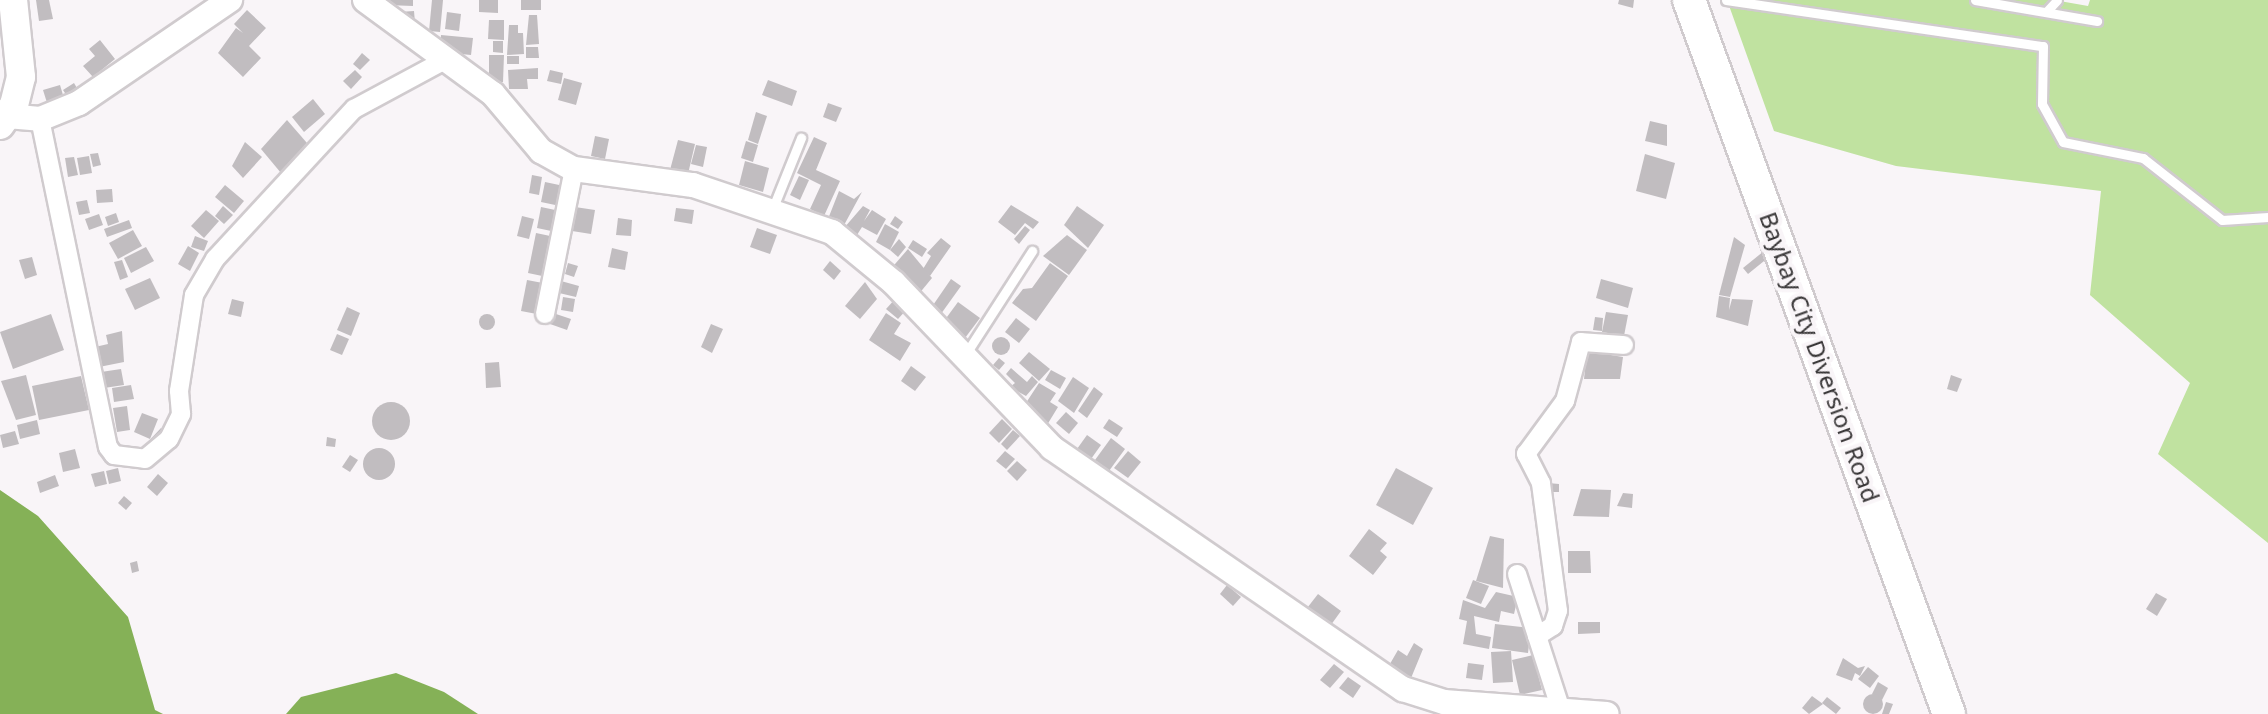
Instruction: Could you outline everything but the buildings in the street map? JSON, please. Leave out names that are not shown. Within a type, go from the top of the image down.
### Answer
[{"type":"highway","name":"Baybay City Diversion Road","points":[[1689,0],[1949,714]]},
{"type":"main road","points":[[3,121],[21,77],[13,0]]},
{"type":"street","points":[[3,121],[40,119],[79,103],[230,0]]},
{"type":"street","points":[[365,0],[493,94],[541,151],[574,169],[693,185],[811,222],[851,245],[1052,448],[1403,689],[1444,702],[1560,707],[1607,714]]},
{"type":"street","points":[[40,119],[108,447],[114,455],[145,459],[169,439],[181,414],[179,391],[194,295],[215,259],[354,109],[445,60]]},
{"type":"street","points":[[545,314],[574,169]]},
{"type":"street","points":[[1537,636],[1553,626],[1558,611],[1541,483],[1526,454],[1565,401],[1581,342],[1624,345]]},
{"type":"street","points":[[1517,574],[1560,707]]},
{"type":"lane","points":[[1726,0],[2043,46],[2042,104],[2063,142],[2143,158],[2222,220],[2268,217]]},
{"type":"lane","points":[[1975,0],[2097,21]]},
{"type":"lane","points":[[2046,12],[2057,0]]},
{"type":"lane","points":[[772,210],[801,138]]},
{"type":"lane","points":[[963,357],[1032,251]]},
{"type":"shaded area","points":[[1727,0],[2054,0],[2088,6],[2090,0],[2268,0],[2268,543],[2158,454],[2190,383],[2090,295],[2101,191],[1896,166],[1774,131]]},
{"type":"shaded area","points":[[0,490],[38,516],[128,617],[155,710],[163,714],[0,714]]},
{"type":"shaded area","points":[[396,673],[444,692],[478,714],[286,714],[301,697]]}]
